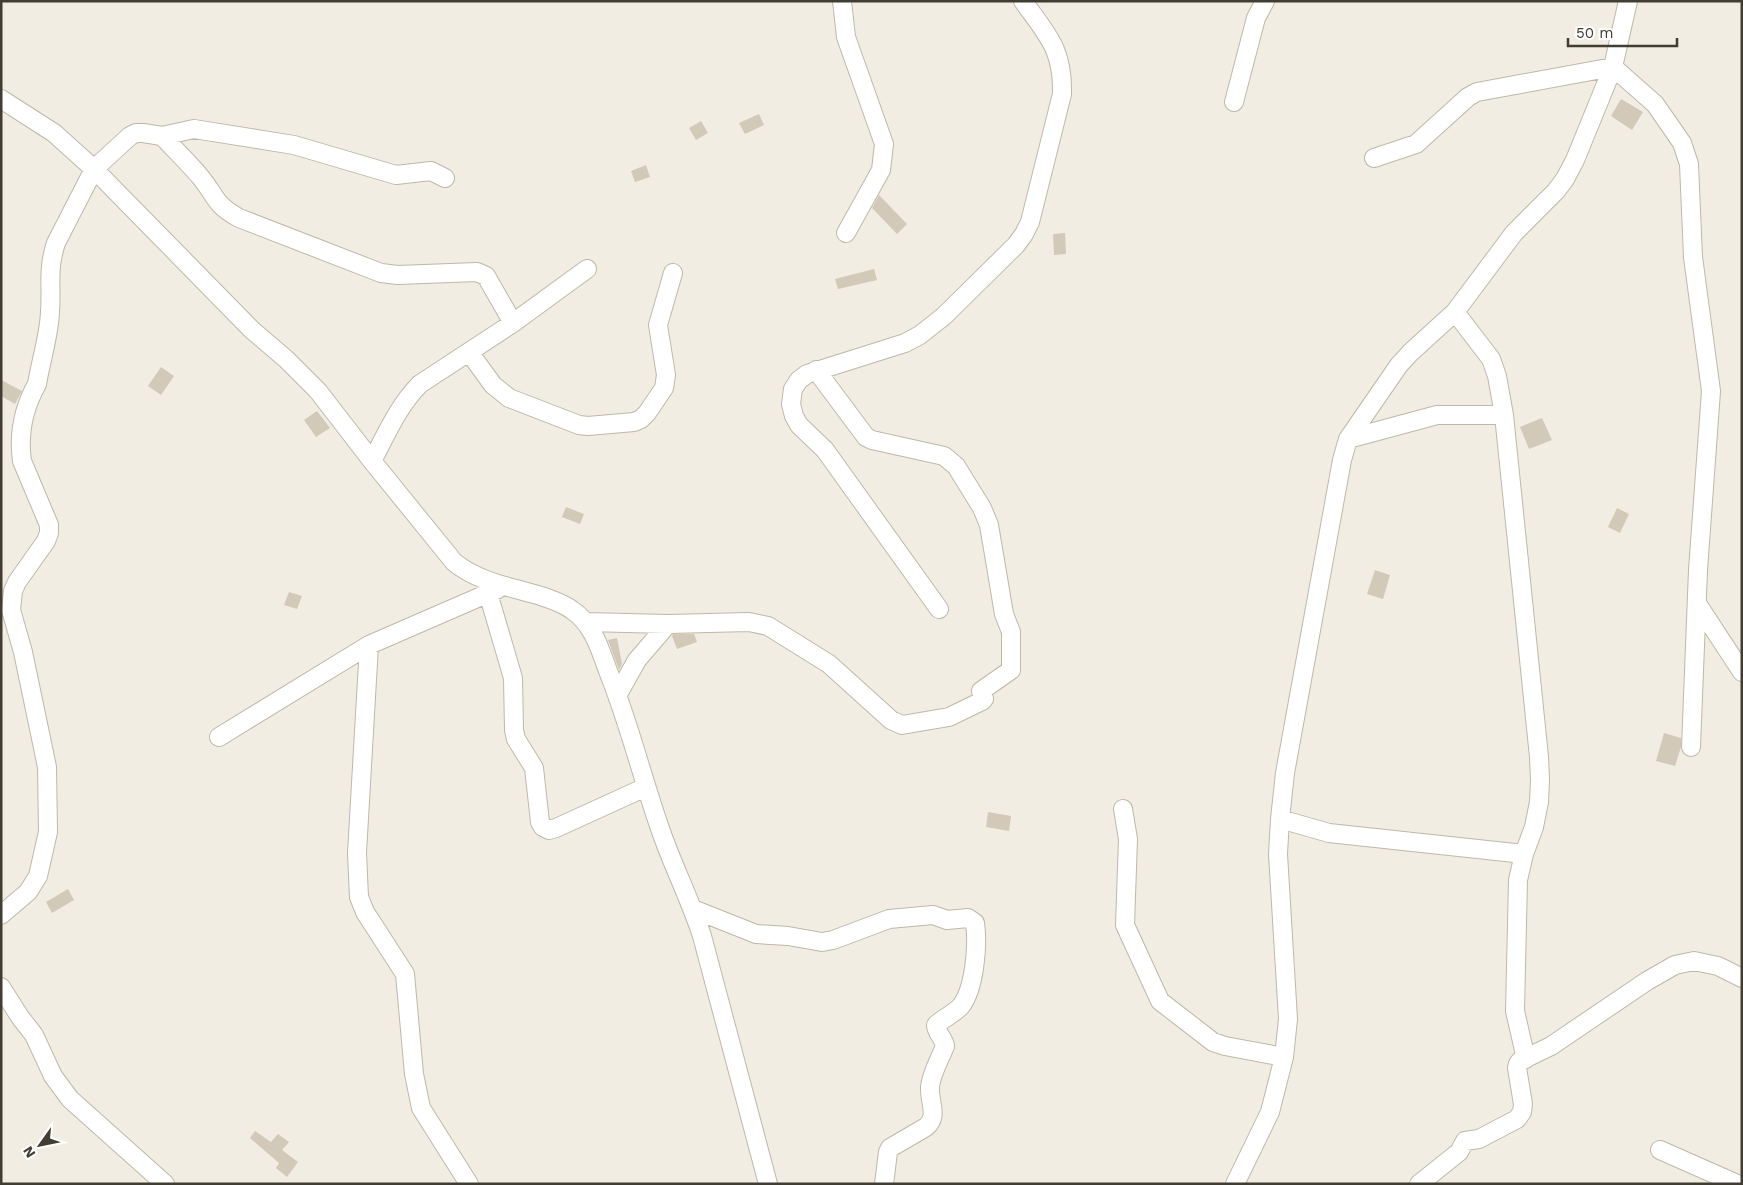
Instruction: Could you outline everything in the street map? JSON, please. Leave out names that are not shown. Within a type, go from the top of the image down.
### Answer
[{"type":"street","points":[[842,1],[846,37],[884,144],[881,170],[846,233]]},
{"type":"street","points":[[939,609],[825,450],[799,425],[791,404],[793,389],[799,380],[816,370],[905,343],[920,335],[944,316],[1024,234],[1030,222],[1062,94],[1062,82],[1060,61],[1051,41],[1024,1]]},
{"type":"street","points":[[1234,102],[1256,18],[1265,1]]},
{"type":"street","points":[[1235,1184],[1270,1112],[1284,1057],[1288,1019],[1278,854],[1280,819],[1285,774],[1342,460],[1348,439],[1400,365],[1417,346],[1455,312],[1514,233],[1551,197],[1565,179],[1575,160],[1613,67],[1628,1]]},
{"type":"street","points":[[1374,158],[1416,144],[1468,97],[1477,92],[1613,67]]},
{"type":"street","points":[[1613,67],[1654,104],[1682,143],[1689,164],[1693,257],[1710,392],[1691,747]]},
{"type":"street","points":[[1,100],[33,118],[54,133],[94,168],[252,330],[286,359],[318,391],[454,562],[476,577],[556,601],[572,610],[586,622],[596,639],[618,694],[646,787],[673,864],[693,909],[768,1184]]},
{"type":"street","points":[[1,915],[28,892],[38,876],[48,832],[47,767],[23,652],[11,610],[13,591],[17,582],[46,541],[49,533],[48,525],[22,461],[21,426],[31,394],[37,384],[50,311],[49,282],[52,255],[56,243],[94,168],[130,136],[136,133],[162,136],[194,129],[294,145],[396,175],[431,171],[445,178]]},
{"type":"street","points":[[162,136],[203,180],[220,206],[239,218],[380,273],[398,275],[477,272],[486,276],[512,323]]},
{"type":"street","points":[[372,461],[410,394],[420,384],[512,323],[587,269]]},
{"type":"street","points":[[469,352],[492,385],[509,398],[579,425],[596,426],[634,422],[647,413],[666,382],[658,325],[673,273]]},
{"type":"street","points":[[1455,312],[1492,359],[1504,415],[1540,780],[1539,802],[1534,827],[1524,854],[1518,880],[1515,1000],[1517,1022],[1526,1059]]},
{"type":"street","points":[[586,622],[668,624],[749,622],[768,626],[829,664],[891,720],[902,725],[949,716],[982,701],[984,699],[981,691],[1011,670],[1012,632],[1004,614],[989,525],[982,508],[956,466],[944,456],[866,437],[816,370]]},
{"type":"street","points":[[1348,439],[1437,415],[1504,415]]},
{"type":"street","points":[[219,737],[369,645],[505,585]]},
{"type":"street","points":[[488,593],[513,678],[514,730],[516,739],[534,768],[540,822],[543,827],[549,830],[646,787]]},
{"type":"street","points":[[1698,605],[1742,672]]},
{"type":"street","points":[[618,694],[637,660],[668,624]]},
{"type":"street","points":[[369,645],[357,853],[359,897],[365,912],[405,974],[414,1074],[421,1108],[470,1184]]},
{"type":"street","points":[[1123,809],[1128,839],[1125,925],[1160,1001],[1213,1042],[1284,1057]]},
{"type":"street","points":[[1280,819],[1329,833],[1524,854]]},
{"type":"street","points":[[693,909],[756,934],[788,936],[822,942],[833,940],[889,918],[933,915],[947,920],[968,918],[975,923],[972,981],[960,1006],[936,1025],[945,1046],[930,1084],[933,1118],[926,1127],[890,1148],[884,1184]]},
{"type":"street","points":[[1419,1184],[1459,1152],[1465,1141],[1479,1139],[1517,1118],[1522,1112],[1523,1104],[1518,1064],[1520,1061],[1551,1046],[1674,965],[1694,961],[1718,966],[1742,978]]},
{"type":"street","points":[[1,987],[34,1035],[54,1076],[70,1099],[164,1184]]},
{"type":"street","points":[[1660,1150],[1737,1184]]},
{"type":"building","points":[[1621,99],[1643,112],[1632,130],[1611,116]]},
{"type":"building","points":[[759,114],[764,125],[745,134],[739,123]]},
{"type":"building","points":[[701,121],[708,133],[696,140],[689,128]]},
{"type":"building","points":[[646,165],[650,177],[635,182],[631,171]]},
{"type":"building","points":[[879,195],[907,224],[897,234],[872,208]]},
{"type":"building","points":[[1065,233],[1066,254],[1054,255],[1053,234]]},
{"type":"building","points":[[874,269],[877,280],[838,289],[835,279]]},
{"type":"building","points":[[161,367],[174,376],[161,395],[148,386]]},
{"type":"building","points":[[1,380],[22,391],[15,404],[1,396]]},
{"type":"building","points":[[317,411],[330,428],[316,437],[304,420]]},
{"type":"building","points":[[1542,418],[1552,440],[1529,449],[1520,427]]},
{"type":"building","points":[[566,507],[584,514],[580,524],[562,517]]},
{"type":"building","points":[[1617,508],[1629,514],[1620,533],[1608,527]]},
{"type":"building","points":[[1375,570],[1390,575],[1383,599],[1367,594]]},
{"type":"building","points":[[289,592],[302,596],[297,609],[284,605]]},
{"type":"building","points":[[673,634],[694,634],[697,642],[677,649]]},
{"type":"building","points":[[617,638],[622,664],[619,670],[608,640]]},
{"type":"building","points":[[1664,733],[1681,738],[1681,747],[1675,766],[1656,761]]},
{"type":"building","points":[[988,812],[1011,816],[1009,831],[986,827]]},
{"type":"building","points":[[68,889],[74,900],[52,913],[46,902]]},
{"type":"building","points":[[255,1131],[271,1142],[278,1134],[289,1142],[282,1150],[298,1162],[287,1177],[276,1168],[279,1163],[250,1138]]}]
